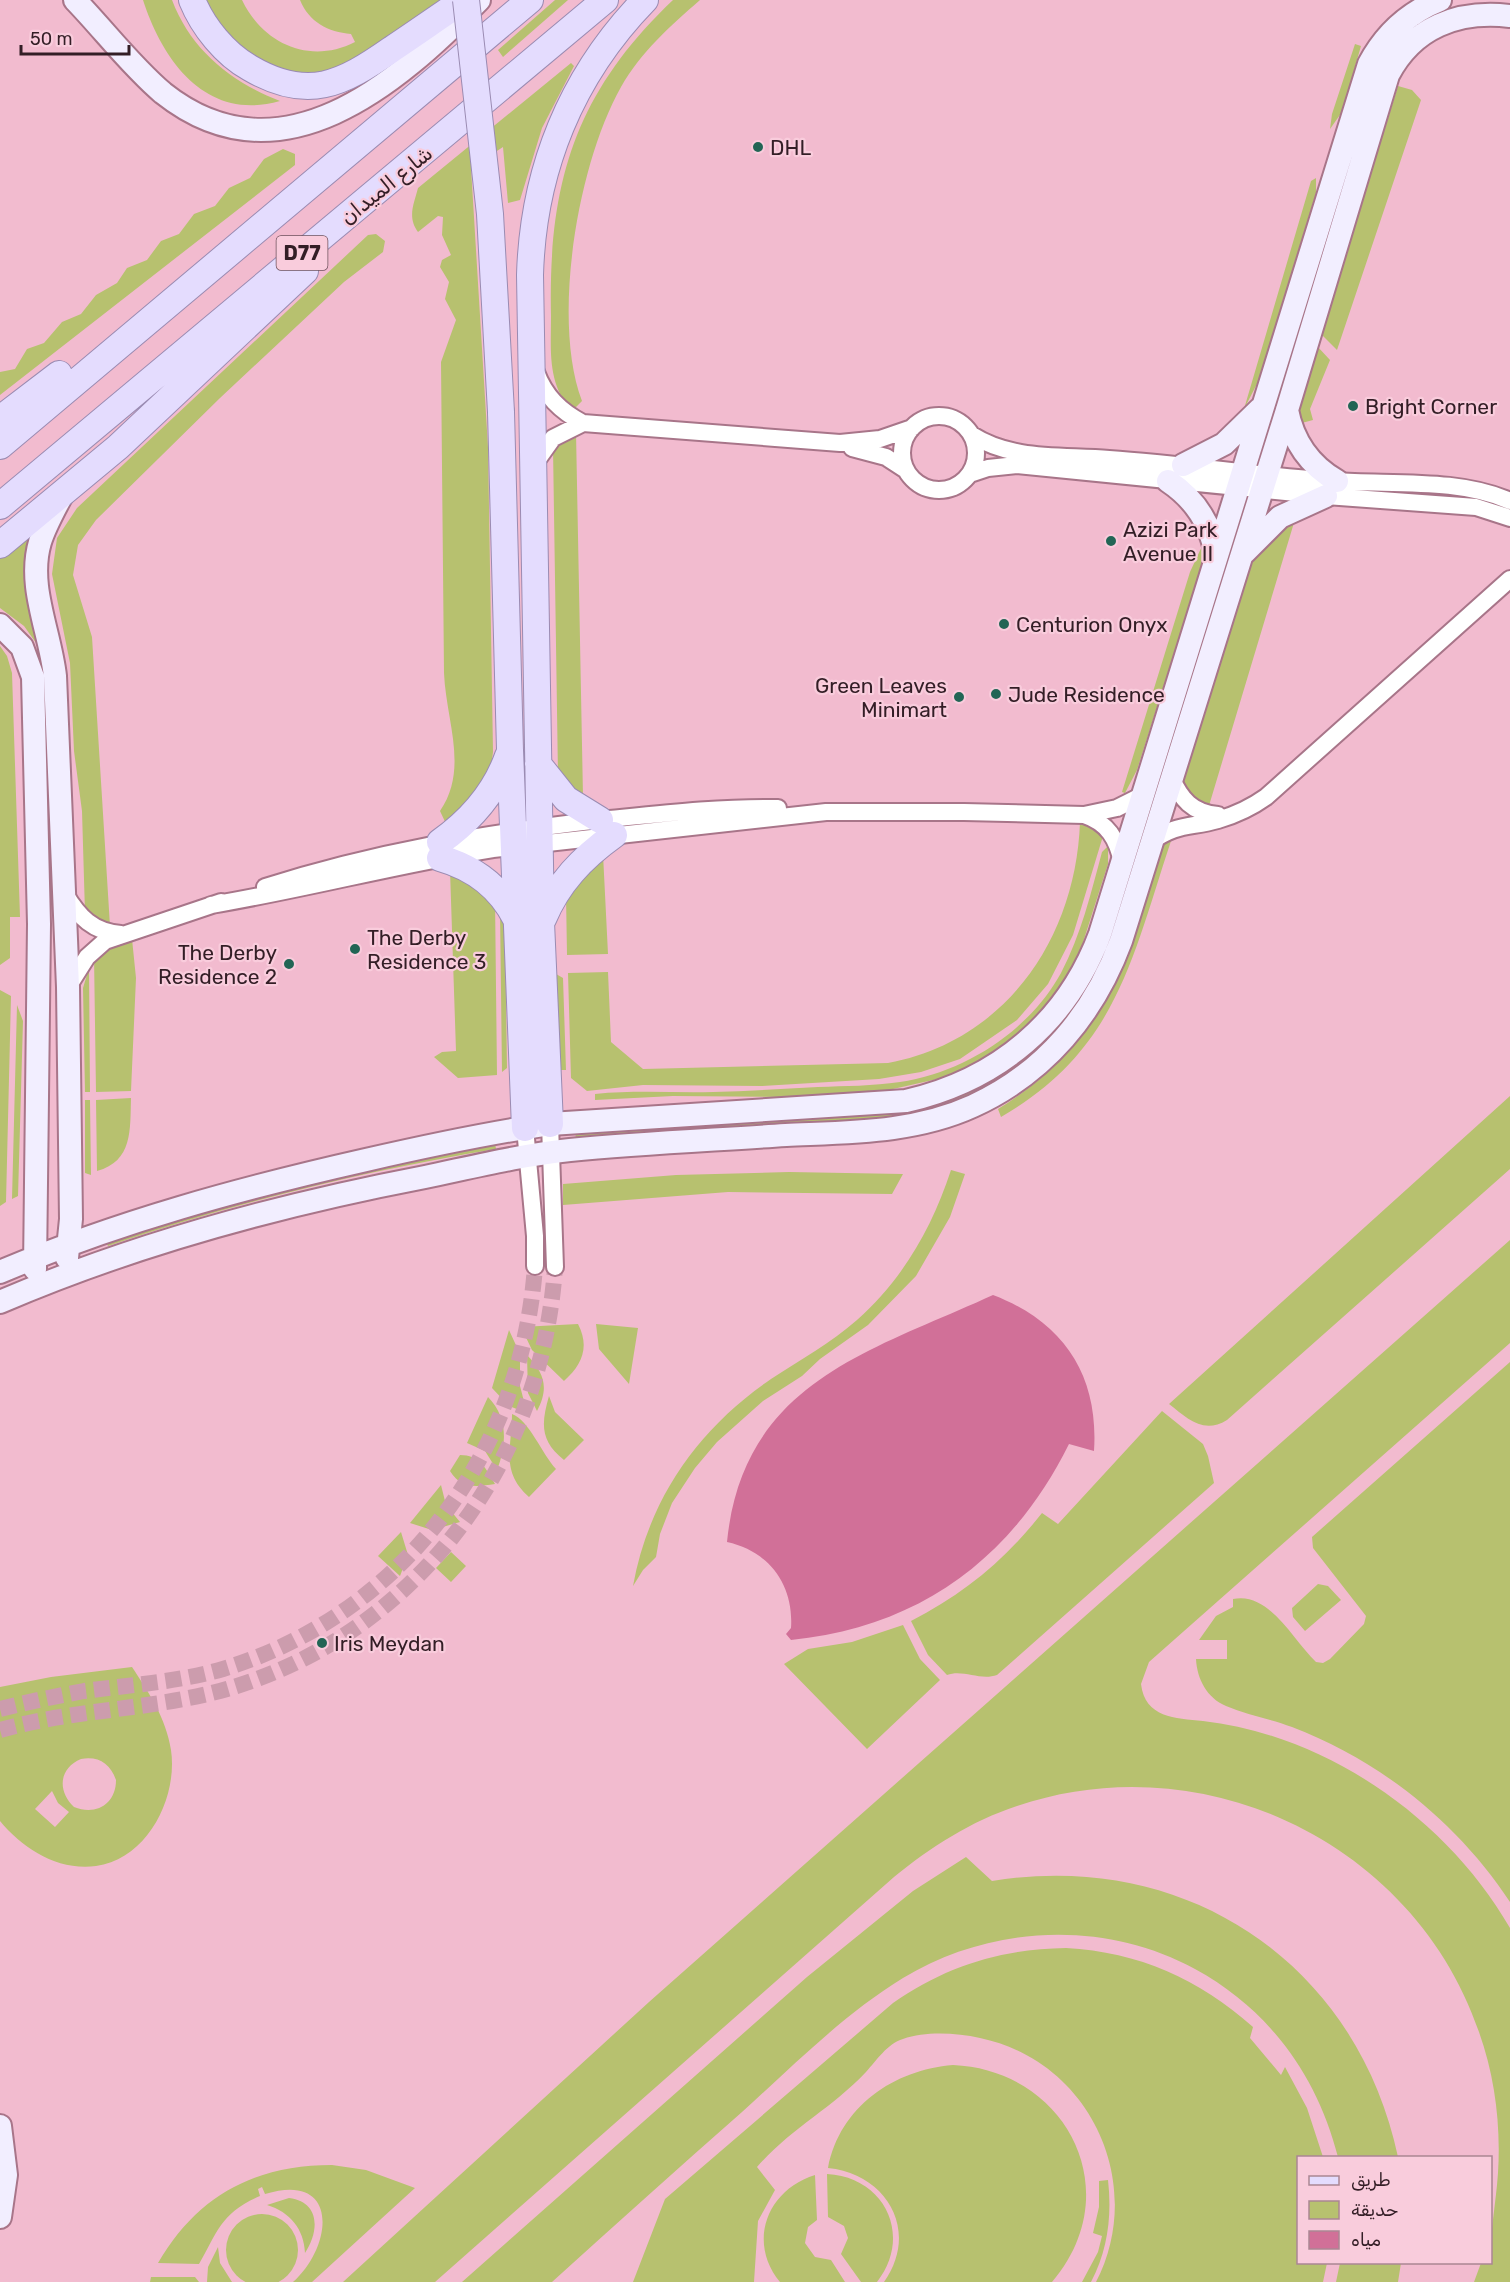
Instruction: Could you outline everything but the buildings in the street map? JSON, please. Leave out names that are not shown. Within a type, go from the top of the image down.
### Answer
[{"type":"main road","points":[[194,4],[222,46],[246,66],[289,85],[318,87],[346,79],[359,72],[465,0],[489,204],[501,412],[514,838],[529,921],[550,1124]]},
{"type":"main road","name":"D77","points":[[0,446],[530,0]]},
{"type":"main road","name":"شارع الميدان","points":[[0,506],[229,312],[439,141],[605,0]]},
{"type":"main road","points":[[525,1128],[529,921],[540,835],[533,466],[533,228],[548,159],[565,114],[587,73],[614,34],[645,0]]},
{"type":"main road","points":[[0,545],[150,418],[364,218],[439,141]]},
{"type":"main road","points":[[0,419],[110,335],[188,288]]},
{"type":"main road","points":[[510,750],[498,780],[480,806],[440,850],[486,879],[529,921]]},
{"type":"main road","points":[[529,921],[554,895],[607,828],[566,799],[538,764]]},
{"type":"street","points":[[75,0],[150,81],[177,103],[217,121],[260,129],[295,127],[344,110],[412,63],[479,0]]},
{"type":"street","points":[[0,1302],[66,1275],[194,1231],[276,1208],[539,1155],[682,1141],[883,1130],[928,1122],[992,1096],[1048,1056],[1092,1003],[1117,952],[1287,410],[1400,38],[1414,13],[1440,0]]},
{"type":"street","points":[[0,1272],[69,1244],[178,1208],[268,1183],[525,1128],[662,1115],[884,1104],[928,1096],[970,1080],[1026,1044],[1071,994],[1096,945],[1364,77],[1375,52],[1400,38],[1461,16],[1486,14],[1510,16]]},
{"type":"street","points":[[532,360],[548,396],[564,412],[583,423],[840,443],[887,438],[912,428],[928,417],[942,416],[962,423],[972,435],[990,445],[1018,453],[1476,507],[1510,518]]},
{"type":"street","points":[[840,443],[880,454],[906,470],[917,483],[938,490],[960,484],[970,474],[988,468],[1017,465],[1176,473],[1224,444],[1263,406]]},
{"type":"street","points":[[1287,410],[1293,431],[1303,450],[1332,489]]},
{"type":"street","points":[[533,466],[553,438],[583,423]]},
{"type":"street","points":[[906,470],[902,448],[912,428]]},
{"type":"street","points":[[970,474],[977,451],[972,435]]},
{"type":"street","points":[[1176,473],[1212,534],[1216,556]]},
{"type":"street","points":[[1239,560],[1258,537],[1280,518],[1332,489],[1478,490],[1510,501]]},
{"type":"street","points":[[64,491],[40,541],[36,570],[39,598],[49,633],[55,676],[65,893],[71,1208],[66,1275]]},
{"type":"street","points":[[1151,842],[1178,827],[1228,816],[1257,803],[1510,579]]},
{"type":"street","points":[[0,625],[22,647],[33,677],[39,936],[34,1288]]},
{"type":"street","points":[[1171,777],[1179,794],[1196,810],[1210,815],[1228,816]]},
{"type":"street","points":[[68,987],[91,952],[105,941],[122,934],[211,906],[311,887],[440,850],[514,838],[607,828],[725,808],[781,808],[826,812],[909,811],[1084,815],[1117,808],[1143,795]]},
{"type":"street","points":[[1084,815],[1099,822],[1111,833],[1122,862]]},
{"type":"street","points":[[65,893],[77,914],[90,925],[105,932],[122,934]]},
{"type":"street","points":[[535,1266],[539,1155],[550,1124]]},
{"type":"street","points":[[525,1128],[539,1155],[555,1267]]},
{"type":"street","points":[[0,2126],[6,2175],[0,2217]]},
{"type":"green space","points":[[143,0],[172,0],[190,34],[215,62],[245,84],[280,101],[254,105],[231,103],[210,95],[192,82],[176,65],[163,45]]},
{"type":"green space","points":[[205,0],[242,0],[262,28],[275,39],[305,50],[321,51],[338,49],[355,42],[351,34],[320,25],[304,8],[300,0],[450,0],[335,76],[288,72],[260,60],[235,42],[215,19]]},
{"type":"green space","points":[[555,0],[568,0],[503,57],[498,50]]},
{"type":"green space","points":[[673,0],[700,0],[667,30],[629,74],[606,119],[592,157],[574,242],[569,286],[569,328],[573,367],[582,401],[572,411],[558,390],[551,354],[551,268],[562,182],[574,143],[591,106],[612,70],[639,35]]},
{"type":"green space","points":[[1355,44],[1361,46],[1342,112],[1330,129],[1332,114]]},
{"type":"green space","points":[[571,63],[574,66],[542,128],[520,200],[508,203],[503,147],[471,168],[488,447],[493,752],[490,775],[448,828],[440,811],[449,795],[455,762],[444,673],[441,362],[456,320],[445,299],[449,282],[440,267],[442,260],[451,255],[442,235],[443,217],[438,216],[418,232],[413,221],[412,210],[418,188]]},
{"type":"green space","points":[[1398,86],[1412,90],[1421,100],[1337,350],[1321,334]]},
{"type":"green space","points":[[283,149],[295,154],[295,165],[0,395],[0,372],[15,369],[27,349],[44,343],[62,322],[81,314],[96,295],[117,283],[127,268],[147,260],[161,241],[179,234],[194,214],[215,206],[229,188],[250,178],[264,159]]},
{"type":"green space","points":[[1316,178],[1316,193],[1258,382],[1244,409],[1311,181]]},
{"type":"green space","points":[[376,234],[385,241],[383,252],[344,282],[220,398],[96,520],[78,545],[73,575],[92,637],[110,926],[85,913],[82,811],[74,751],[70,663],[52,574],[57,538],[77,508],[368,235]]},
{"type":"green space","points":[[1317,346],[1330,360],[1310,409],[1313,420],[1298,424],[1297,412]]},
{"type":"green space","points":[[576,432],[583,797],[558,776],[553,447]]},
{"type":"green space","points":[[1296,516],[1208,809],[1191,797],[1183,778],[1253,555]]},
{"type":"green space","points":[[1237,518],[1240,519],[1111,942],[1072,1011],[1050,1038],[1026,1061],[998,1080],[967,1096],[932,1109],[892,1119],[576,1139],[575,1131],[887,1111],[1058,1023]]},
{"type":"green space","points":[[31,529],[39,647],[24,626],[0,608],[0,556]]},
{"type":"green space","points":[[1203,544],[1201,568],[1137,770],[1125,793],[1122,792],[1190,572]]},
{"type":"green space","points":[[0,646],[7,656],[12,673],[20,917],[10,917],[10,958],[0,965]]},
{"type":"green space","points":[[1080,822],[1103,836],[1073,935],[1048,984],[1017,1020],[960,1059],[921,1072],[879,1079],[762,1086],[643,1085],[587,1091],[571,1078],[568,973],[608,972],[611,1042],[643,1069],[888,1063],[930,1051],[967,1032],[1000,1008],[1027,978],[1049,943],[1065,906],[1075,865]]},
{"type":"green space","points":[[1168,838],[1171,841],[1144,924],[1115,998],[1095,1031],[1071,1062],[1040,1091],[1001,1117],[998,1109],[1035,1083],[1065,1055],[1089,1026],[1108,995],[1137,926],[1162,845]]},
{"type":"green space","points":[[1108,846],[1108,864],[1078,958],[1050,1003],[1026,1028],[978,1062],[942,1078],[884,1091],[780,1097],[673,1096],[595,1100],[595,1094],[610,1093],[726,1092],[900,1082],[948,1069],[971,1058],[993,1046],[1013,1030],[1048,994],[1061,973],[1074,944],[1102,852]]},
{"type":"green space","points":[[603,854],[608,954],[567,955],[566,894]]},
{"type":"green space","points":[[450,870],[495,898],[497,1075],[458,1078],[434,1057],[442,1052],[456,1051]]},
{"type":"green space","points":[[500,911],[504,918],[505,932],[507,1068],[502,1072]]},
{"type":"green space","points":[[132,939],[136,978],[131,1091],[96,1092],[94,955]]},
{"type":"green space","points":[[89,968],[90,1092],[85,1092],[83,988]]},
{"type":"green space","points":[[556,974],[563,978],[566,1070],[558,1070]]},
{"type":"green space","points":[[0,990],[11,996],[6,1202],[0,1206]]},
{"type":"green space","points":[[17,1005],[23,1021],[18,1196],[12,1199]]},
{"type":"green space","points":[[1510,1096],[1510,1169],[1227,1420],[1210,1426],[1203,1425],[1189,1419],[1169,1404]]},
{"type":"green space","points":[[131,1098],[129,1133],[123,1152],[109,1166],[97,1171],[96,1100]]},
{"type":"green space","points":[[85,1100],[90,1100],[91,1175],[85,1173]]},
{"type":"green space","points":[[495,1143],[496,1149],[397,1167],[252,1202],[108,1246],[105,1240],[233,1199]]},
{"type":"green space","points":[[951,1170],[965,1174],[950,1217],[916,1276],[868,1325],[820,1359],[802,1376],[763,1401],[717,1442],[695,1468],[672,1503],[660,1534],[656,1557],[643,1570],[633,1586],[651,1524],[664,1495],[699,1443],[745,1399],[771,1379],[837,1336],[873,1304],[902,1270],[914,1251],[935,1212]]},
{"type":"green space","points":[[789,1172],[903,1174],[892,1194],[728,1192],[563,1205],[563,1184],[676,1175]]},
{"type":"green space","points":[[1510,1240],[1510,1343],[1149,1662],[1141,1684],[1148,1704],[1163,1714],[1250,1729],[1295,1744],[1339,1764],[1380,1789],[1419,1819],[1453,1852],[1484,1889],[1510,1928],[1510,2282],[1474,2282],[1481,2264],[1492,2264],[1492,2230],[1498,2173],[1498,2119],[1485,2049],[1448,1966],[1406,1908],[1354,1861],[1294,1825],[1228,1800],[1159,1788],[1088,1790],[1017,1806],[984,1819],[952,1836],[922,1855],[894,1877],[435,2282],[343,2282],[649,2002]]},
{"type":"green space","points":[[578,1324],[582,1332],[584,1348],[580,1362],[564,1381],[532,1350],[521,1327]]},
{"type":"green space","points":[[596,1324],[638,1328],[629,1384],[599,1349]]},
{"type":"green space","points":[[509,1330],[520,1354],[520,1386],[527,1413],[509,1406],[492,1388]]},
{"type":"green space","points":[[527,1355],[538,1369],[543,1382],[543,1395],[537,1411],[528,1393]]},
{"type":"green space","points":[[1510,1362],[1510,1902],[1467,1846],[1415,1798],[1386,1776],[1325,1741],[1292,1727],[1219,1703],[1204,1687],[1198,1674],[1196,1659],[1227,1659],[1227,1640],[1199,1640],[1216,1616],[1233,1607],[1233,1599],[1246,1599],[1258,1602],[1279,1619],[1316,1662],[1323,1663],[1330,1659],[1364,1624],[1366,1616],[1313,1548],[1312,1537]]},
{"type":"green space","points":[[549,1396],[555,1412],[584,1440],[564,1460],[550,1446],[544,1431]]},
{"type":"green space","points":[[488,1397],[499,1413],[504,1432],[503,1451],[497,1470],[485,1451],[467,1443]]},
{"type":"green space","points":[[1162,1411],[1203,1444],[1214,1483],[997,1675],[984,1677],[959,1673],[947,1675],[928,1655],[911,1621],[949,1599],[983,1574],[1013,1546],[1042,1513],[1058,1524]]},
{"type":"green space","points":[[512,1414],[530,1430],[556,1469],[529,1497],[514,1478],[511,1468]]},
{"type":"green space","points":[[460,1455],[477,1460],[495,1484],[475,1486],[464,1484],[454,1477],[450,1471]]},
{"type":"green space","points":[[441,1485],[446,1505],[460,1522],[432,1530],[410,1523]]},
{"type":"green space","points":[[401,1532],[408,1555],[400,1576],[378,1556]]},
{"type":"green space","points":[[451,1552],[466,1566],[451,1582],[436,1568]]},
{"type":"green space","points":[[1318,1584],[1328,1586],[1341,1600],[1305,1631],[1293,1617],[1292,1608]]},
{"type":"green space","points":[[903,1625],[920,1659],[940,1680],[867,1749],[784,1664],[808,1649],[852,1642]]},
{"type":"green space","points":[[132,1667],[161,1717],[169,1738],[172,1768],[170,1787],[164,1806],[156,1823],[144,1839],[131,1852],[114,1861],[82,1867],[55,1861],[42,1856],[19,1841],[0,1821],[0,1687],[51,1677]],"holes":[[[87,1758],[103,1762],[116,1780],[113,1796],[97,1809],[74,1807],[65,1794],[63,1787],[65,1774],[68,1768],[81,1759]],[[52,1791],[58,1803],[69,1812],[55,1827],[35,1809]]]},
{"type":"green space","points":[[966,1857],[992,1881],[1064,1876],[1132,1883],[1195,1903],[1253,1935],[1303,1976],[1345,2028],[1377,2088],[1398,2156],[1338,2156],[1317,2099],[1287,2048],[1246,2004],[1195,1969],[1160,1953],[1123,1942],[1086,1936],[1048,1935],[1010,1939],[973,1947],[937,1960],[881,1992],[820,2041],[552,2282],[462,2282],[807,1977],[913,1891]]},
{"type":"green space","points":[[1066,1948],[1093,1951],[1143,1962],[1167,1971],[1211,1995],[1253,2027],[1250,2038],[1281,2075],[1285,2067],[1307,2108],[1323,2156],[1297,2156],[1297,2264],[1327,2264],[1323,2282],[1096,2282],[1110,2244],[1115,2205],[1111,2167],[1098,2131],[1078,2099],[1052,2072],[1019,2051],[980,2038],[941,2034],[912,2036],[897,2041],[853,2085],[783,2141],[757,2167],[775,2190],[758,2221],[754,2282],[633,2282],[665,2199],[893,2003],[933,1979],[975,1962],[1042,1949]]},
{"type":"green space","points":[[953,2065],[993,2072],[1027,2088],[1055,2112],[1074,2142],[1085,2175],[1085,2211],[1075,2247],[1052,2282],[884,2282],[894,2263],[899,2244],[898,2225],[892,2208],[881,2193],[867,2181],[849,2173],[828,2168],[834,2146],[844,2126],[857,2109],[873,2095],[910,2074]]},
{"type":"green space","points":[[332,2165],[366,2170],[415,2188],[312,2282],[293,2282],[307,2267],[316,2249],[322,2232],[322,2215],[317,2202],[306,2193],[289,2190],[265,2194],[262,2187],[258,2189],[260,2196],[237,2209],[222,2224],[199,2264],[158,2263],[173,2240],[191,2219],[230,2189],[253,2178],[277,2171],[304,2166]]},
{"type":"green space","points":[[827,2174],[847,2178],[864,2186],[878,2197],[887,2212],[892,2228],[893,2246],[888,2264],[877,2282],[861,2282],[841,2254],[848,2238],[844,2226],[828,2217]]},
{"type":"green space","points":[[815,2175],[817,2220],[808,2227],[805,2243],[815,2257],[831,2260],[845,2282],[780,2282],[770,2267],[765,2251],[764,2235],[767,2219],[774,2205],[785,2192],[798,2182]]},
{"type":"green space","points":[[1108,2180],[1109,2219],[1105,2245],[1091,2282],[1082,2282],[1098,2252],[1102,2236],[1093,2233],[1099,2207],[1099,2181]]},
{"type":"green space","points":[[289,2198],[307,2205],[312,2212],[315,2227],[305,2253],[299,2229],[289,2217],[267,2205]]},
{"type":"green space","points":[[255,2215],[269,2215],[282,2220],[292,2230],[297,2243],[297,2257],[292,2270],[276,2283],[248,2283],[242,2280],[232,2270],[227,2257],[227,2243],[232,2230],[242,2220]]},
{"type":"green space","points":[[218,2247],[220,2263],[232,2282],[207,2282],[208,2267]]},
{"type":"green space","points":[[1340,2264],[1401,2264],[1398,2282],[1336,2282]]},
{"type":"green space","points":[[151,2277],[195,2277],[199,2282],[150,2282]]},
{"type":"water","points":[[993,1295],[1018,1306],[1039,1320],[1057,1336],[1072,1355],[1083,1376],[1090,1399],[1094,1424],[1094,1451],[1069,1444],[1046,1485],[1020,1521],[990,1553],[957,1580],[920,1603],[880,1620],[837,1633],[791,1640],[786,1634],[791,1628],[788,1598],[776,1572],[755,1553],[727,1542],[738,1488],[758,1444],[786,1409],[820,1380],[859,1356],[901,1335]]},
{"type":"tunnel","points":[[0,1709],[84,1691],[171,1680],[223,1669],[288,1644],[346,1609],[398,1567],[442,1517],[478,1461],[506,1400],[525,1335],[535,1266]]},
{"type":"tunnel","points":[[0,1730],[28,1723],[171,1701],[227,1689],[295,1663],[357,1627],[411,1582],[458,1530],[496,1471],[525,1407],[545,1339],[555,1267]]},
{"type":"place","name":"DHL","points":[[758,147]]},
{"type":"place","name":"Bright Corner","points":[[1353,406]]},
{"type":"place","name":"Azizi Park Avenue II","points":[[1111,541]]},
{"type":"place","name":"Centurion Onyx","points":[[1004,624]]},
{"type":"place","name":"Jude Residence","points":[[996,694]]},
{"type":"place","name":"Green Leaves Minimart","points":[[959,697]]},
{"type":"place","name":"The Derby Residence 3","points":[[355,949]]},
{"type":"place","name":"The Derby Residence 2","points":[[289,964]]},
{"type":"place","name":"Iris Meydan","points":[[322,1643]]}]
